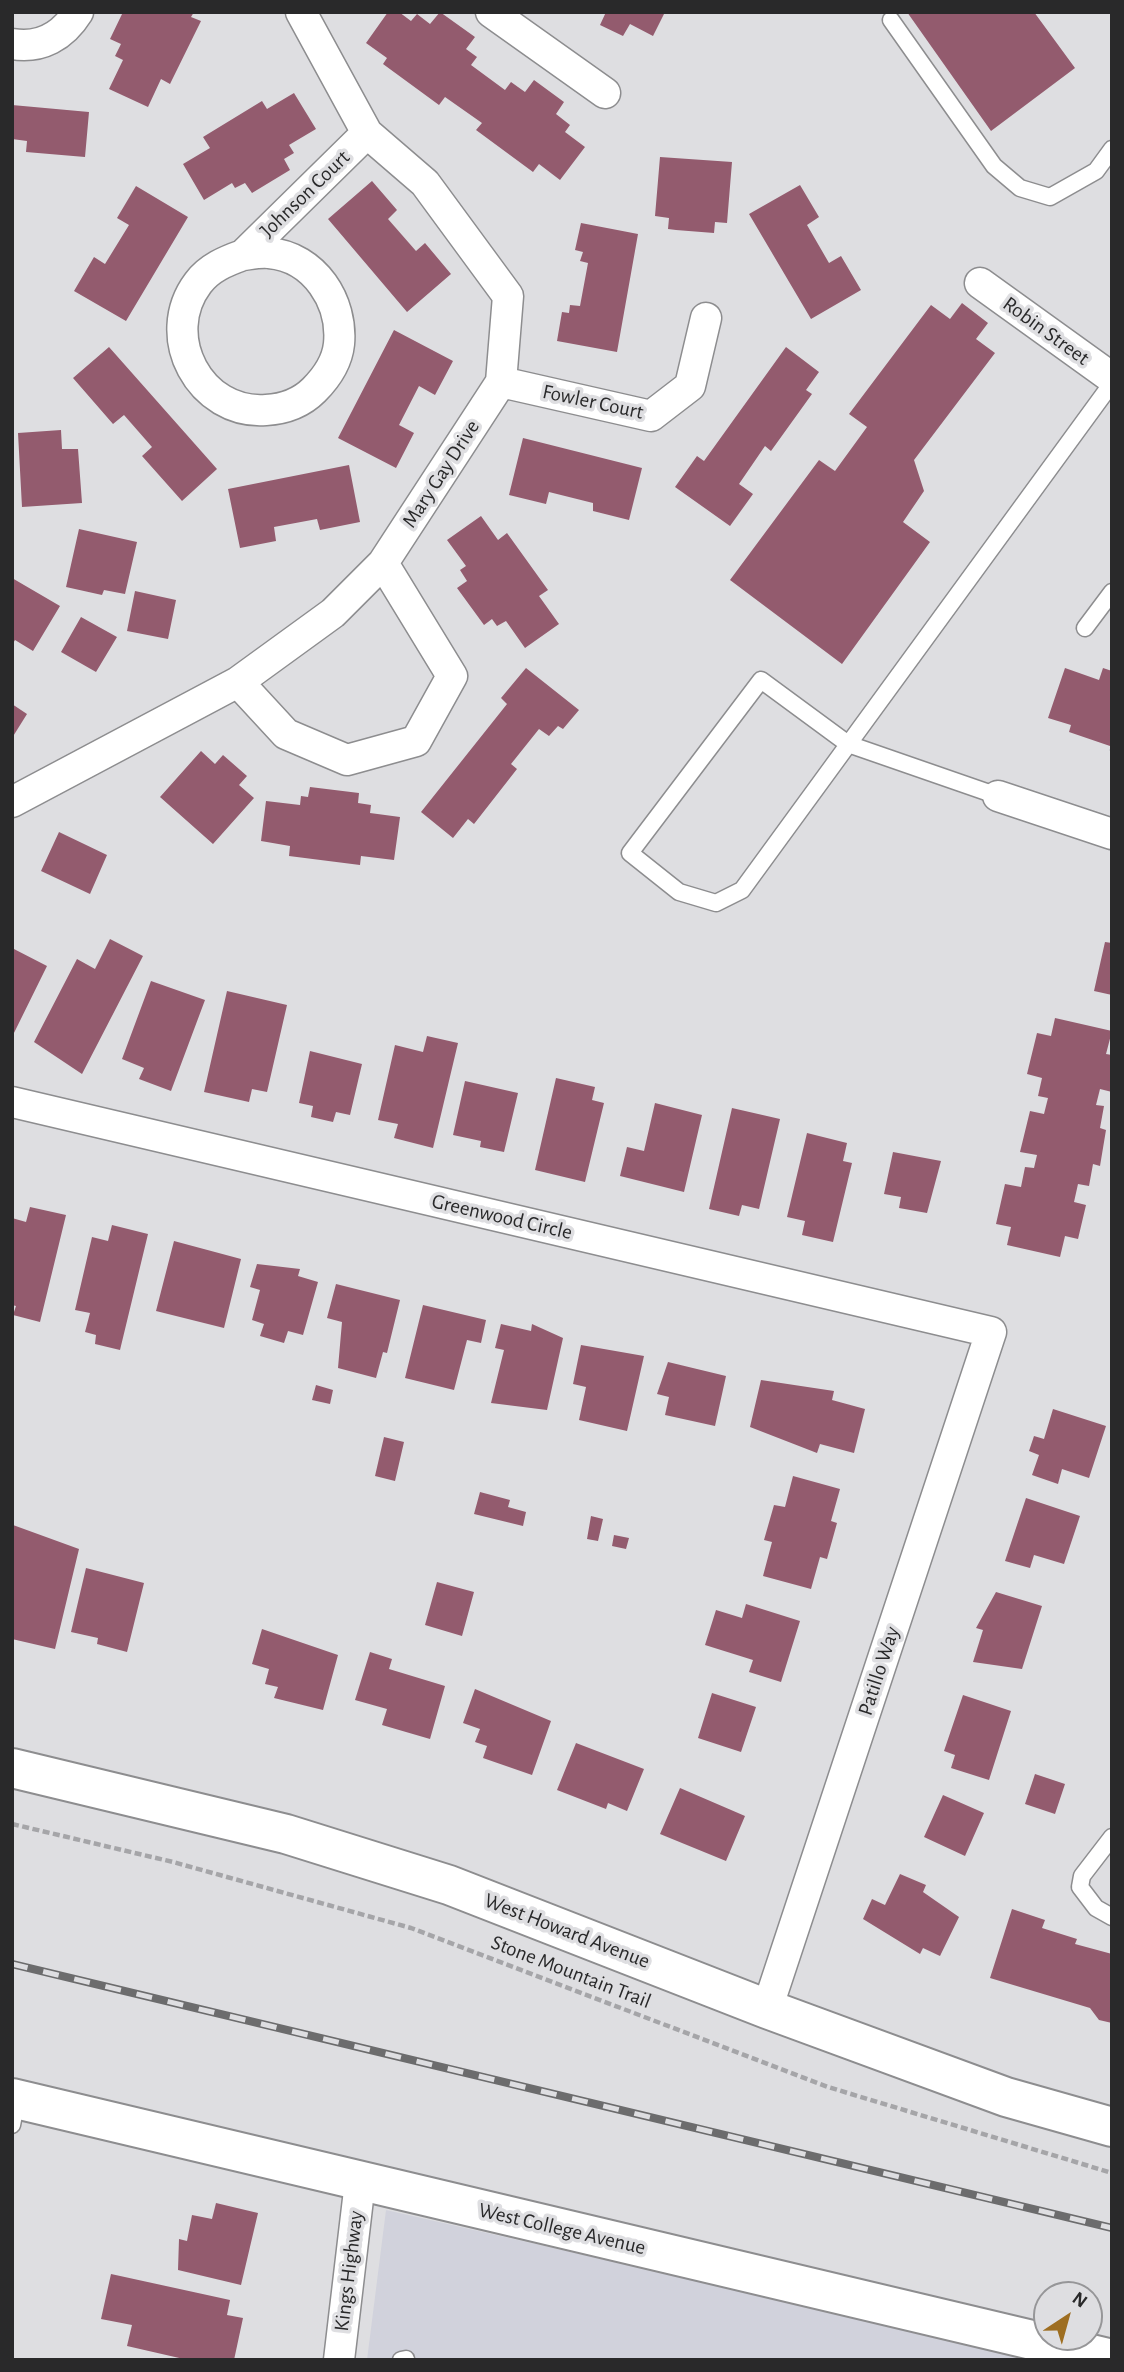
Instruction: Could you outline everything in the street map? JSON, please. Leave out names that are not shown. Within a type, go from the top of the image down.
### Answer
[{"type":"main road","name":"West Howard Avenue","points":[[12,1768],[286,1834],[449,1885],[767,2009],[1006,2097],[1112,2127]]},
{"type":"main road","name":"West College Avenue","points":[[14,2107],[360,2182],[1112,2359]]},
{"type":"street","points":[[12,44],[25,46],[47,42],[65,30],[78,12]]},
{"type":"street","name":"Mary Gay Drive","points":[[12,802],[238,682],[333,613],[383,563],[501,382],[508,296],[425,183],[367,133],[301,12]]},
{"type":"street","points":[[491,12],[605,93]]},
{"type":"street","name":"Johnson Court","points":[[243,255],[270,253],[297,261],[319,278],[334,301],[340,328],[337,355],[325,380],[306,398],[281,409],[253,411],[230,405],[207,390],[190,368],[181,334],[185,307],[198,282],[219,264],[243,255],[367,133]]},
{"type":"street","name":"Robin Street","points":[[980,283],[1112,381]]},
{"type":"street","name":"Fowler Court","points":[[501,382],[651,416],[690,386],[706,318]]},
{"type":"street","points":[[238,682],[286,734],[347,760],[416,741],[452,676],[383,563]]},
{"type":"street","points":[[998,796],[1112,834]]},
{"type":"street","name":"Greenwood Circle","points":[[12,1102],[991,1332]]},
{"type":"street","name":"Patillo Way","points":[[767,2009],[991,1332]]},
{"type":"street","name":"Kings Highway","points":[[339,2360],[360,2182]]},
{"type":"lane","points":[[891,20],[995,166],[1020,188],[1050,197],[1096,171],[1112,149]]},
{"type":"lane","points":[[998,796],[848,744],[761,680],[629,853],[679,892],[716,902],[742,890],[848,744],[1112,381]]},
{"type":"lane","points":[[1085,628],[1112,592]]},
{"type":"lane","points":[[1112,1837],[1082,1876],[1080,1887],[1096,1908],[1112,1917]]},
{"type":"path","name":"Stone Mountain Trail","points":[[12,1824],[173,1862],[411,1928],[828,2087],[1112,2173]]},
{"type":"shaded area","points":[[386,2210],[1046,2360],[367,2360]]},
{"type":"building","points":[[123,12],[194,12],[191,17],[201,21],[170,84],[161,79],[148,107],[109,89],[123,60],[115,56],[121,44],[110,39]]},
{"type":"building","points":[[388,12],[399,12],[411,21],[417,14],[430,24],[440,12],[475,37],[466,49],[477,57],[471,65],[505,90],[511,82],[525,92],[534,80],[564,102],[556,114],[570,125],[565,132],[585,147],[560,180],[539,164],[533,172],[476,130],[482,123],[445,97],[439,105],[383,64],[387,58],[366,43]]},
{"type":"building","points":[[606,12],[665,12],[653,36],[630,24],[623,36],[600,25]]},
{"type":"building","points":[[907,12],[1034,12],[1075,68],[991,131]]},
{"type":"building","points":[[294,93],[316,129],[289,145],[294,153],[284,159],[290,170],[252,193],[245,183],[235,188],[232,183],[204,200],[183,164],[210,148],[203,137],[262,101],[267,109]]},
{"type":"building","points":[[12,105],[89,112],[85,157],[26,152],[27,141],[12,139]]},
{"type":"building","points":[[660,157],[732,162],[727,223],[715,222],[714,233],[668,229],[669,218],[655,216]]},
{"type":"building","points":[[372,181],[397,210],[388,219],[416,251],[425,243],[451,274],[407,312],[328,219]]},
{"type":"building","points":[[800,185],[819,217],[807,225],[829,263],[841,256],[861,290],[811,319],[749,214]]},
{"type":"building","points":[[136,186],[188,217],[126,321],[74,291],[94,257],[105,264],[129,225],[117,218]]},
{"type":"building","points":[[581,223],[638,234],[617,352],[557,341],[562,312],[569,313],[570,305],[580,306],[588,263],[580,261],[583,252],[575,250]]},
{"type":"building","points":[[962,303],[988,323],[976,339],[995,353],[914,460],[924,491],[903,522],[930,542],[842,664],[730,580],[819,460],[835,471],[867,427],[849,414],[931,305],[950,319]]},
{"type":"building","points":[[394,330],[453,361],[435,395],[419,386],[399,425],[414,433],[396,468],[338,438]]},
{"type":"building","points":[[109,347],[217,469],[182,501],[142,456],[152,447],[124,415],[113,424],[73,378]]},
{"type":"building","points":[[786,347],[819,372],[806,390],[812,394],[771,451],[765,446],[739,484],[753,494],[730,526],[675,487],[697,456],[704,461]]},
{"type":"building","points":[[61,430],[62,449],[78,449],[82,503],[22,507],[18,433]]},
{"type":"building","points":[[523,438],[642,468],[629,520],[593,511],[593,503],[549,492],[546,504],[509,495]]},
{"type":"building","points":[[349,465],[360,522],[320,530],[317,519],[274,527],[276,541],[240,548],[228,489]]},
{"type":"building","points":[[481,516],[498,540],[507,533],[548,590],[539,596],[559,624],[525,648],[506,621],[497,626],[492,619],[484,625],[457,588],[467,581],[460,570],[466,566],[447,540]]},
{"type":"building","points":[[79,529],[137,542],[125,594],[104,590],[102,595],[66,587]]},
{"type":"building","points":[[12,578],[60,606],[33,651],[15,640],[12,645]]},
{"type":"building","points":[[135,591],[176,600],[168,639],[127,631]]},
{"type":"building","points":[[81,617],[117,637],[96,672],[61,652]]},
{"type":"building","points":[[526,668],[579,710],[563,729],[558,726],[549,736],[539,729],[511,764],[517,769],[474,824],[468,819],[453,838],[421,812],[507,704],[501,698]]},
{"type":"building","points":[[1065,668],[1099,680],[1103,668],[1112,671],[1110,746],[1069,732],[1071,725],[1048,718]]},
{"type":"building","points":[[12,704],[27,714],[12,738]]},
{"type":"building","points":[[201,751],[215,764],[223,755],[247,776],[239,785],[254,798],[213,844],[160,797]]},
{"type":"building","points":[[310,787],[359,793],[358,803],[371,805],[370,813],[400,817],[394,860],[361,856],[360,865],[289,856],[290,846],[261,841],[266,801],[300,805],[301,796],[308,797]]},
{"type":"building","points":[[59,832],[107,855],[90,894],[41,871]]},
{"type":"building","points":[[110,939],[143,956],[82,1074],[34,1042],[77,959],[95,969]]},
{"type":"building","points":[[1105,942],[1112,943],[1112,995],[1094,991]]},
{"type":"building","points":[[12,948],[47,966],[12,1037]]},
{"type":"building","points":[[151,981],[205,1000],[171,1091],[139,1079],[144,1068],[122,1059]]},
{"type":"building","points":[[227,991],[287,1005],[267,1092],[252,1089],[249,1102],[204,1092]]},
{"type":"building","points":[[1055,1018],[1112,1031],[1106,1054],[1112,1055],[1112,1092],[1100,1089],[1096,1105],[1104,1106],[1100,1128],[1106,1130],[1100,1166],[1093,1164],[1089,1186],[1078,1184],[1074,1202],[1086,1205],[1078,1239],[1065,1236],[1060,1257],[1007,1245],[1011,1227],[996,1224],[1005,1184],[1021,1187],[1025,1167],[1034,1168],[1037,1155],[1020,1152],[1030,1111],[1044,1114],[1048,1098],[1038,1096],[1042,1078],[1027,1074],[1037,1033],[1051,1036]]},
{"type":"building","points":[[427,1036],[458,1043],[433,1148],[394,1138],[398,1124],[378,1120],[395,1045],[423,1052]]},
{"type":"building","points":[[310,1051],[362,1064],[350,1115],[336,1112],[333,1122],[311,1117],[313,1106],[299,1103]]},
{"type":"building","points":[[556,1078],[595,1087],[592,1100],[604,1103],[585,1182],[535,1170]]},
{"type":"building","points":[[465,1081],[518,1093],[504,1152],[480,1147],[481,1141],[453,1135]]},
{"type":"building","points":[[655,1103],[702,1115],[684,1192],[620,1176],[627,1147],[644,1151]]},
{"type":"building","points":[[732,1108],[780,1119],[759,1209],[742,1205],[739,1216],[709,1209]]},
{"type":"building","points":[[807,1133],[847,1143],[843,1161],[852,1163],[833,1242],[802,1235],[805,1221],[787,1217]]},
{"type":"building","points":[[893,1152],[941,1161],[927,1213],[899,1208],[901,1197],[884,1194]]},
{"type":"building","points":[[30,1207],[66,1215],[40,1322],[13,1315],[16,1306],[12,1305],[12,1218],[26,1222]]},
{"type":"building","points":[[112,1225],[148,1234],[120,1350],[95,1344],[96,1335],[85,1332],[90,1313],[75,1310],[92,1237],[108,1241]]},
{"type":"building","points":[[174,1241],[241,1259],[224,1328],[156,1311]]},
{"type":"building","points":[[257,1264],[300,1269],[298,1276],[318,1282],[303,1335],[288,1331],[284,1343],[260,1336],[264,1324],[252,1320],[260,1290],[250,1287]]},
{"type":"building","points":[[336,1284],[400,1300],[387,1353],[383,1352],[376,1378],[338,1368],[342,1322],[327,1318]]},
{"type":"building","points":[[423,1305],[486,1320],[481,1343],[467,1340],[454,1390],[405,1378]]},
{"type":"building","points":[[501,1324],[531,1331],[532,1324],[563,1338],[547,1410],[491,1403],[504,1350],[495,1348]]},
{"type":"building","points":[[581,1345],[644,1356],[627,1431],[579,1420],[586,1387],[573,1384]]},
{"type":"building","points":[[668,1362],[726,1376],[715,1426],[665,1415],[669,1397],[657,1394]]},
{"type":"building","points":[[761,1380],[834,1391],[832,1400],[865,1409],[854,1453],[820,1444],[817,1453],[750,1427]]},
{"type":"building","points":[[316,1385],[333,1390],[330,1404],[312,1400]]},
{"type":"building","points":[[1053,1409],[1106,1426],[1089,1478],[1062,1469],[1058,1484],[1032,1475],[1039,1455],[1029,1451],[1034,1436],[1044,1439]]},
{"type":"building","points":[[384,1437],[404,1442],[395,1481],[375,1476]]},
{"type":"building","points":[[793,1476],[840,1489],[831,1521],[837,1523],[827,1559],[820,1557],[811,1589],[763,1576],[772,1542],[764,1540],[774,1505],[785,1507]]},
{"type":"building","points":[[480,1492],[510,1500],[508,1507],[526,1512],[523,1526],[474,1514]]},
{"type":"building","points":[[1026,1498],[1080,1516],[1064,1564],[1034,1555],[1030,1568],[1005,1561]]},
{"type":"building","points":[[591,1516],[603,1519],[598,1541],[587,1539]]},
{"type":"building","points":[[13,1525],[79,1549],[55,1649],[12,1639]]},
{"type":"building","points":[[614,1535],[629,1538],[626,1549],[612,1546]]},
{"type":"building","points":[[86,1568],[144,1583],[127,1652],[97,1644],[98,1638],[71,1632]]},
{"type":"building","points":[[437,1582],[474,1592],[462,1636],[425,1625]]},
{"type":"building","points":[[996,1592],[1042,1606],[1022,1669],[973,1662],[983,1630],[976,1628]]},
{"type":"building","points":[[746,1604],[800,1621],[781,1682],[749,1672],[753,1660],[705,1645],[716,1610],[742,1618]]},
{"type":"building","points":[[262,1629],[338,1655],[323,1710],[274,1698],[278,1687],[265,1684],[269,1669],[252,1664]]},
{"type":"building","points":[[370,1652],[392,1659],[389,1669],[445,1686],[430,1739],[382,1725],[387,1709],[355,1700]]},
{"type":"building","points":[[475,1689],[551,1721],[532,1775],[483,1758],[487,1746],[475,1742],[480,1729],[463,1723]]},
{"type":"building","points":[[712,1693],[756,1707],[741,1752],[698,1738]]},
{"type":"building","points":[[963,1695],[1011,1711],[989,1780],[951,1768],[955,1755],[944,1751]]},
{"type":"building","points":[[576,1743],[644,1769],[627,1811],[608,1803],[606,1809],[557,1790]]},
{"type":"building","points":[[1035,1774],[1065,1784],[1055,1814],[1025,1804]]},
{"type":"building","points":[[680,1788],[745,1816],[726,1861],[660,1834]]},
{"type":"building","points":[[943,1795],[984,1813],[965,1856],[924,1837]]},
{"type":"building","points":[[900,1874],[926,1885],[923,1892],[959,1917],[940,1956],[923,1948],[920,1954],[863,1919],[872,1899],[885,1905]]},
{"type":"building","points":[[1012,1909],[1045,1920],[1042,1928],[1077,1939],[1075,1944],[1112,1954],[1112,2023],[1099,2020],[1090,2008],[990,1978]]},
{"type":"building","points":[[216,2203],[258,2213],[241,2285],[178,2270],[179,2239],[187,2241],[192,2215],[212,2219]]},
{"type":"building","points":[[111,2274],[230,2300],[227,2315],[243,2318],[234,2360],[188,2360],[127,2346],[132,2325],[101,2319]]},
{"type":"railway","points":[[12,1964],[1112,2228]]}]
